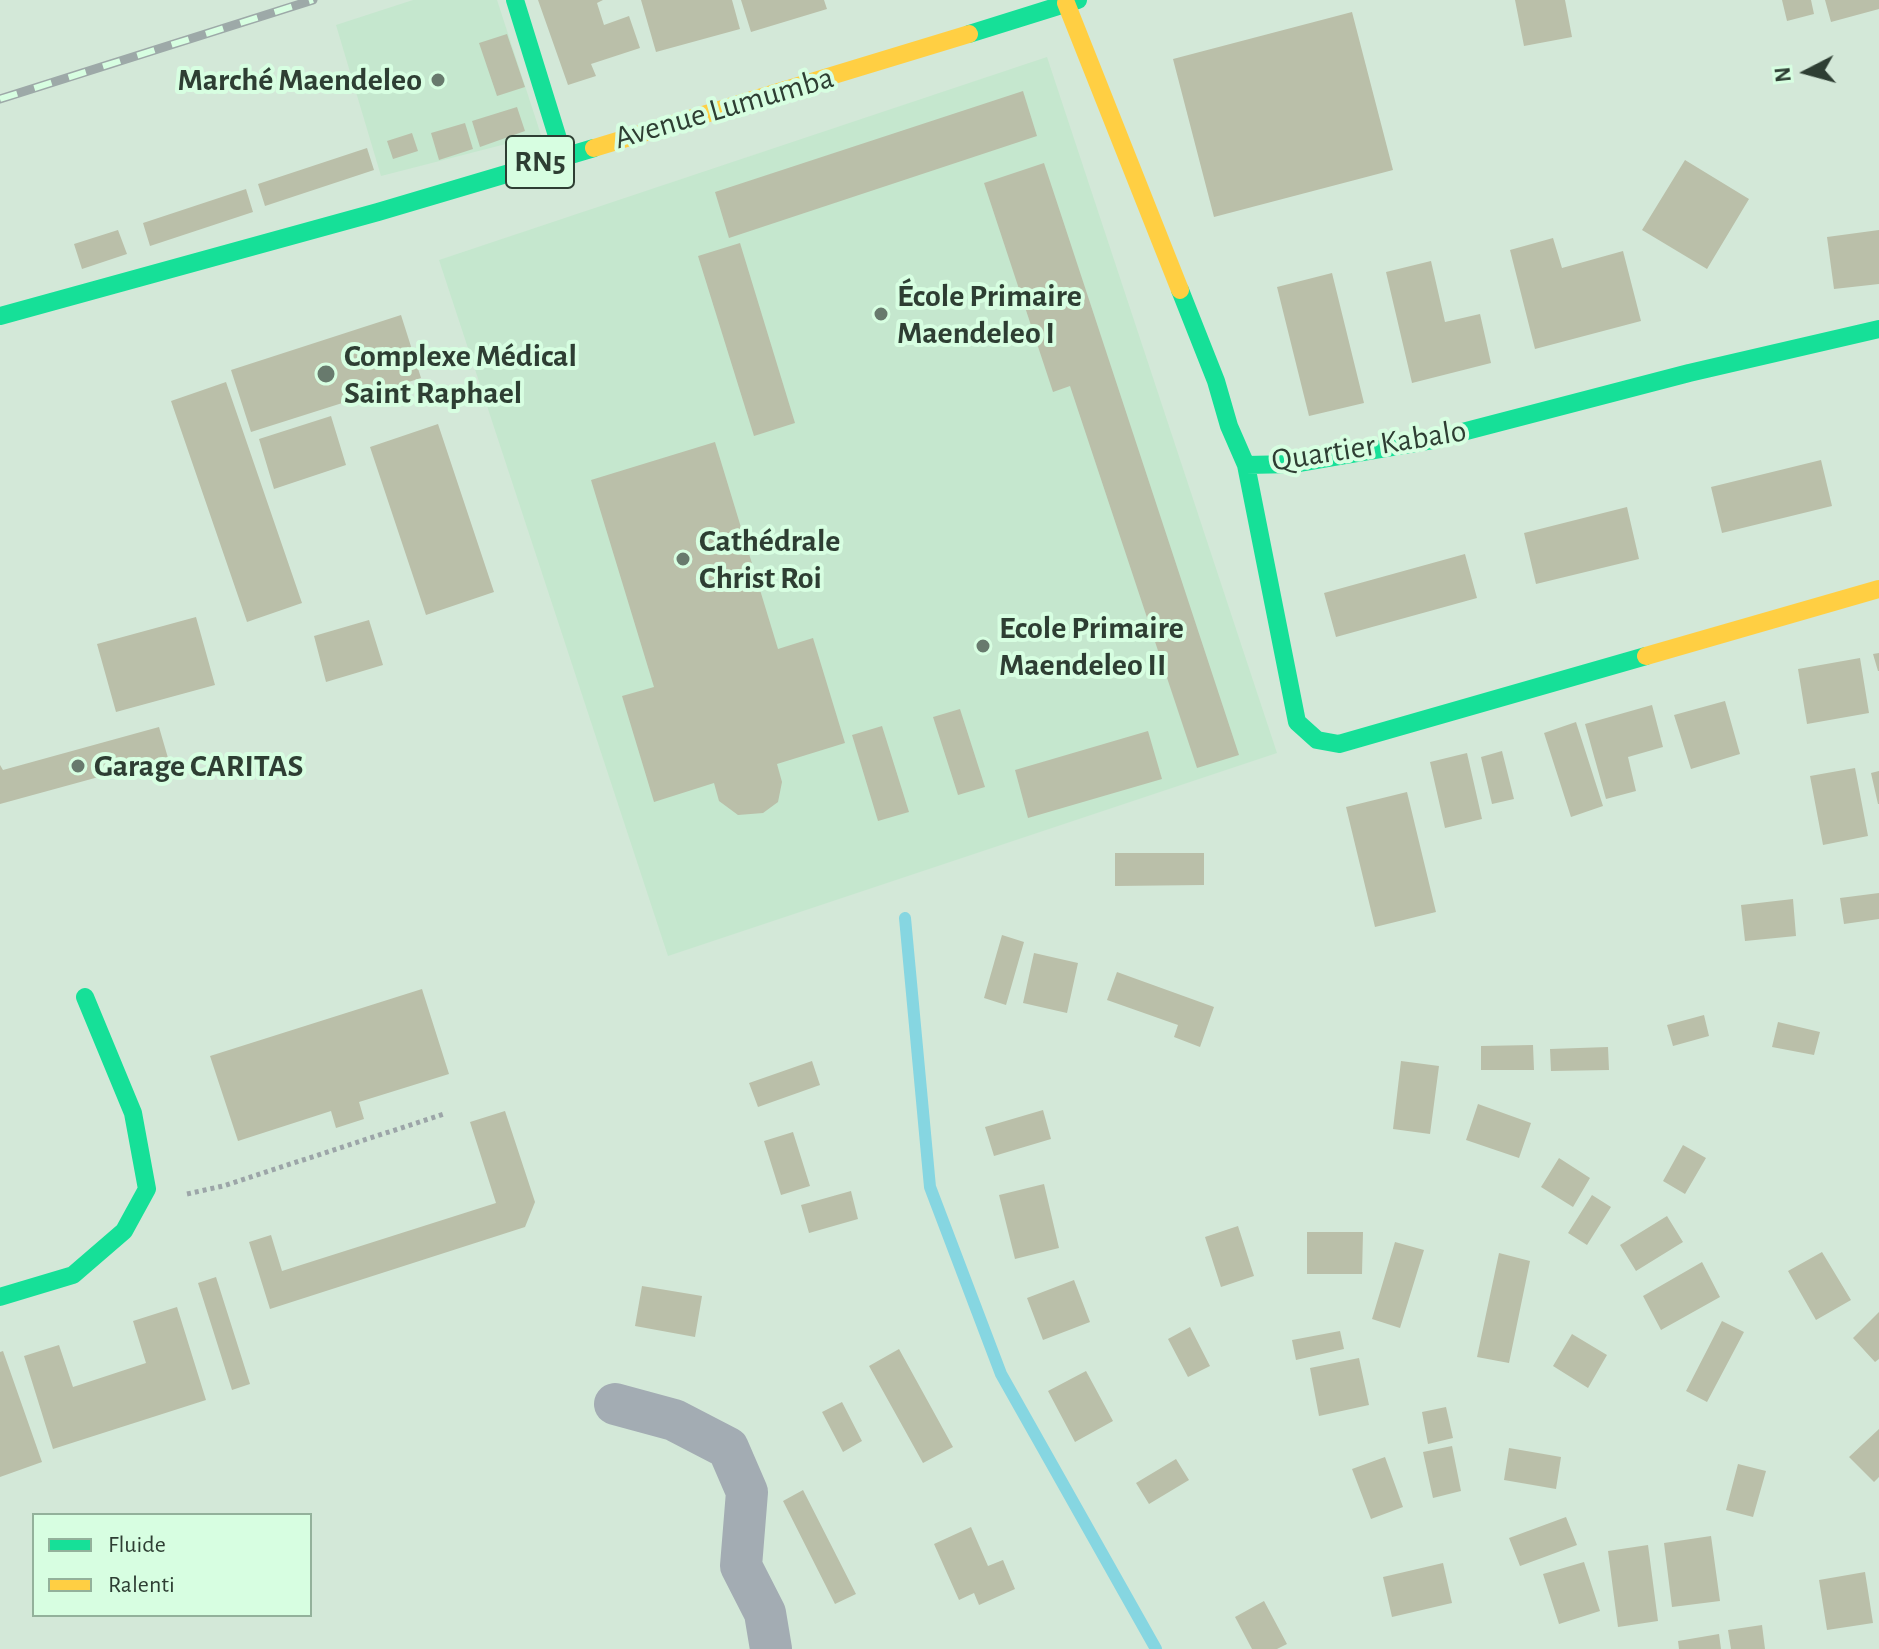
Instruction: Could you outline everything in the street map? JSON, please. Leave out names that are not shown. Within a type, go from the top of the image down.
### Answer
[{"type":"main road","points":[[515,0],[563,155]]},
{"type":"main road","name":"Avenue Lumumba","points":[[0,316],[378,212],[800,87],[1072,2]]},
{"type":"main road","name":"Quartier Kabalo","points":[[1072,2],[1246,465],[1294,464],[1428,441],[1689,373],[1879,329]]},
{"type":"main road","points":[[1246,465],[1297,722],[1317,740],[1339,744],[1879,589]]},
{"type":"main road","points":[[0,1297],[73,1275],[124,1231],[147,1189],[133,1113],[85,997]]},
{"type":"street","points":[[615,1404],[674,1420],[728,1448],[747,1492],[741,1566],[765,1613],[771,1649]]},
{"type":"path","points":[[147,1189],[182,1195],[223,1186],[444,1114]]},
{"type":"shaded area","name":"Marché Maendeleo","points":[[413,0],[497,0],[541,135],[381,176],[336,25]]},
{"type":"shaded area","points":[[1047,57],[1277,753],[668,956],[439,260]]},
{"type":"building","points":[[538,0],[603,0],[597,3],[604,25],[629,16],[640,48],[591,64],[596,76],[568,85]]},
{"type":"building","points":[[641,0],[732,0],[740,29],[656,52]]},
{"type":"building","points":[[741,0],[824,0],[827,9],[751,32]]},
{"type":"building","points":[[1515,0],[1565,0],[1572,37],[1524,46]]},
{"type":"building","points":[[1782,0],[1811,0],[1814,14],[1787,21]]},
{"type":"building","points":[[1825,0],[1879,0],[1879,9],[1831,22]]},
{"type":"building","points":[[1352,12],[1393,170],[1214,217],[1173,59]]},
{"type":"building","points":[[507,34],[525,87],[497,96],[479,43]]},
{"type":"building","points":[[1023,91],[1037,136],[729,238],[715,192]]},
{"type":"building","points":[[517,107],[525,131],[480,147],[472,121]]},
{"type":"building","points":[[465,123],[473,149],[439,160],[431,133]]},
{"type":"building","points":[[412,133],[418,151],[393,159],[387,141]]},
{"type":"building","points":[[367,148],[374,170],[265,206],[258,184]]},
{"type":"building","points":[[1685,160],[1749,199],[1707,269],[1642,230]]},
{"type":"building","points":[[1044,163],[1239,755],[1197,768],[1070,386],[1053,392],[984,183]]},
{"type":"building","points":[[246,189],[253,212],[150,246],[143,223]]},
{"type":"building","points":[[118,230],[127,254],[82,269],[74,244]]},
{"type":"building","points":[[1879,230],[1879,284],[1834,289],[1827,237]]},
{"type":"building","points":[[1553,238],[1562,268],[1623,251],[1641,321],[1535,349],[1510,250]]},
{"type":"building","points":[[740,243],[795,423],[754,436],[698,256]]},
{"type":"building","points":[[1431,261],[1445,322],[1480,314],[1491,363],[1412,383],[1386,272]]},
{"type":"building","points":[[1332,273],[1364,403],[1309,416],[1277,287]]},
{"type":"building","name":"Complexe Médical Saint Raphael","points":[[401,315],[421,378],[251,432],[231,370]]},
{"type":"building","points":[[226,382],[302,603],[247,622],[171,401]]},
{"type":"building","points":[[331,416],[346,465],[274,489],[259,439]]},
{"type":"building","points":[[438,424],[494,592],[426,615],[370,447]]},
{"type":"building","name":"Cathédrale Christ Roi","points":[[715,442],[778,649],[813,638],[845,743],[777,764],[782,782],[778,802],[763,813],[738,815],[719,801],[714,783],[654,802],[622,696],[654,687],[591,480]]},
{"type":"building","points":[[1821,460],[1832,506],[1722,533],[1711,487]]},
{"type":"building","points":[[1627,507],[1639,559],[1536,584],[1524,533]]},
{"type":"building","points":[[1465,554],[1477,598],[1336,637],[1324,593]]},
{"type":"building","points":[[196,617],[215,685],[116,712],[97,644]]},
{"type":"building","points":[[369,620],[383,665],[326,682],[314,636]]},
{"type":"building","points":[[1879,653],[1879,671],[1878,671],[1873,654]]},
{"type":"building","points":[[1860,658],[1869,713],[1807,724],[1798,669]]},
{"type":"building","points":[[1725,701],[1740,754],[1691,769],[1674,715]]},
{"type":"building","points":[[1652,705],[1663,747],[1628,757],[1636,791],[1606,799],[1585,724]]},
{"type":"building","points":[[960,709],[985,787],[958,795],[933,717]]},
{"type":"building","points":[[1576,722],[1603,806],[1571,817],[1544,733]]},
{"type":"building","points":[[882,726],[909,812],[878,821],[852,735]]},
{"type":"building","name":"Garage CARITAS","points":[[159,727],[168,758],[0,804],[0,765],[3,770]]},
{"type":"building","points":[[1148,731],[1162,779],[1028,818],[1015,770]]},
{"type":"building","points":[[1502,751],[1514,799],[1492,804],[1481,757]]},
{"type":"building","points":[[1467,753],[1482,819],[1445,828],[1430,762]]},
{"type":"building","points":[[1855,768],[1868,836],[1823,845],[1810,776]]},
{"type":"building","points":[[1879,771],[1879,804],[1878,804],[1871,773]]},
{"type":"building","points":[[1407,792],[1436,912],[1375,927],[1346,807]]},
{"type":"building","points":[[1115,853],[1204,853],[1204,885],[1115,886]]},
{"type":"building","points":[[1879,893],[1879,919],[1844,924],[1840,898]]},
{"type":"building","points":[[1793,899],[1796,936],[1745,941],[1741,905]]},
{"type":"building","points":[[1002,935],[1024,942],[1006,1005],[984,998]]},
{"type":"building","points":[[1034,953],[1078,963],[1067,1013],[1023,1003]]},
{"type":"building","points":[[1117,972],[1214,1007],[1200,1047],[1174,1037],[1178,1025],[1107,1000]]},
{"type":"building","points":[[422,989],[449,1074],[359,1102],[364,1119],[336,1128],[331,1111],[238,1141],[210,1056]]},
{"type":"building","points":[[1704,1015],[1709,1036],[1673,1046],[1667,1025]]},
{"type":"building","points":[[1778,1022],[1820,1032],[1814,1055],[1772,1047]]},
{"type":"building","points":[[1533,1045],[1534,1070],[1481,1070],[1481,1046]]},
{"type":"building","points":[[1608,1047],[1609,1070],[1551,1071],[1550,1049]]},
{"type":"building","points":[[812,1061],[820,1085],[758,1107],[749,1083]]},
{"type":"building","points":[[1401,1061],[1439,1066],[1430,1134],[1393,1129]]},
{"type":"building","points":[[1478,1104],[1531,1123],[1519,1158],[1466,1140]]},
{"type":"building","points":[[1043,1110],[1051,1139],[994,1156],[985,1127]]},
{"type":"building","points":[[505,1111],[535,1202],[525,1227],[270,1309],[249,1242],[271,1235],[282,1271],[496,1203],[470,1122]]},
{"type":"building","points":[[793,1132],[810,1186],[781,1195],[764,1141]]},
{"type":"building","points":[[1683,1145],[1706,1158],[1685,1194],[1663,1181]]},
{"type":"building","points":[[1559,1158],[1590,1178],[1573,1207],[1541,1187]]},
{"type":"building","points":[[1044,1184],[1059,1248],[1015,1259],[999,1195]]},
{"type":"building","points":[[851,1191],[858,1219],[809,1233],[801,1205]]},
{"type":"building","points":[[1592,1195],[1611,1207],[1587,1245],[1568,1233]]},
{"type":"building","points":[[1667,1216],[1683,1242],[1636,1271],[1620,1245]]},
{"type":"building","points":[[1238,1226],[1254,1276],[1221,1287],[1205,1237]]},
{"type":"building","points":[[1307,1232],[1363,1232],[1362,1274],[1307,1274]]},
{"type":"building","points":[[1395,1242],[1424,1250],[1400,1328],[1372,1319]]},
{"type":"building","points":[[1822,1252],[1851,1300],[1816,1320],[1788,1271]]},
{"type":"building","points":[[1499,1253],[1530,1261],[1509,1363],[1477,1357]]},
{"type":"building","points":[[1702,1262],[1720,1297],[1661,1330],[1643,1296]]},
{"type":"building","points":[[216,1277],[250,1384],[232,1390],[198,1283]]},
{"type":"building","points":[[1074,1280],[1090,1322],[1043,1340],[1027,1298]]},
{"type":"building","points":[[642,1286],[702,1296],[695,1337],[635,1326]]},
{"type":"building","points":[[177,1307],[206,1400],[53,1449],[24,1356],[59,1345],[73,1387],[146,1363],[133,1321]]},
{"type":"building","points":[[1879,1312],[1879,1359],[1875,1362],[1853,1338]]},
{"type":"building","points":[[1722,1321],[1744,1332],[1707,1402],[1686,1391]]},
{"type":"building","points":[[1190,1327],[1210,1366],[1188,1377],[1168,1339]]},
{"type":"building","points":[[1340,1331],[1344,1349],[1296,1360],[1292,1340]]},
{"type":"building","points":[[1572,1334],[1607,1355],[1588,1388],[1553,1366]]},
{"type":"building","points":[[899,1349],[953,1447],[923,1463],[869,1366]]},
{"type":"building","points":[[3,1351],[42,1462],[0,1477],[0,1352]]},
{"type":"building","points":[[1359,1358],[1369,1405],[1319,1416],[1310,1368]]},
{"type":"building","points":[[1086,1371],[1113,1421],[1075,1442],[1048,1391]]},
{"type":"building","points":[[842,1402],[862,1441],[843,1452],[822,1412]]},
{"type":"building","points":[[1446,1407],[1453,1438],[1428,1444],[1422,1412]]},
{"type":"building","points":[[1879,1429],[1879,1477],[1874,1482],[1849,1457]]},
{"type":"building","points":[[1452,1446],[1461,1491],[1433,1498],[1423,1452]]},
{"type":"building","points":[[1509,1448],[1561,1457],[1556,1489],[1504,1480]]},
{"type":"building","points":[[1385,1457],[1403,1507],[1371,1519],[1352,1469]]},
{"type":"building","points":[[1176,1459],[1189,1480],[1149,1504],[1136,1483]]},
{"type":"building","points":[[1738,1464],[1766,1471],[1753,1517],[1726,1510]]},
{"type":"building","points":[[803,1490],[856,1594],[835,1604],[783,1501]]},
{"type":"building","points":[[1566,1517],[1577,1545],[1520,1566],[1509,1538]]},
{"type":"building","points":[[971,1527],[988,1566],[1003,1560],[1015,1589],[979,1605],[974,1593],[959,1600],[934,1544]]},
{"type":"building","points":[[1711,1536],[1720,1601],[1672,1607],[1664,1543]]},
{"type":"building","points":[[1648,1545],[1658,1621],[1618,1627],[1608,1551]]},
{"type":"building","points":[[1584,1562],[1600,1611],[1559,1624],[1543,1574]]},
{"type":"building","points":[[1443,1563],[1452,1603],[1392,1617],[1383,1577]]},
{"type":"building","points":[[1865,1572],[1873,1623],[1827,1630],[1819,1580]]},
{"type":"building","points":[[1264,1601],[1287,1644],[1277,1649],[1252,1649],[1235,1617]]},
{"type":"building","points":[[1762,1625],[1765,1649],[1731,1649],[1728,1630]]},
{"type":"building","points":[[1719,1634],[1721,1649],[1679,1649],[1678,1641]]},
{"type":"waterway","points":[[905,918],[930,1187],[1001,1374],[1156,1649]]},
{"type":"railway","points":[[0,99],[313,0]]},
{"type":"traffic: fast","points":[[515,0],[563,155]]},
{"type":"traffic: fast","points":[[969,34],[1078,0]]},
{"type":"traffic: fast","points":[[0,316],[378,212],[594,148]]},
{"type":"traffic: fast","points":[[1180,290],[1246,465],[1294,464],[1428,441],[1689,373],[1879,329]]},
{"type":"traffic: fast","points":[[1246,465],[1297,722],[1317,740],[1339,744],[1646,656]]},
{"type":"traffic: fast","points":[[0,1297],[73,1275],[124,1231],[147,1189],[133,1113],[85,997]]},
{"type":"traffic: slow","points":[[1066,3],[1180,290]]},
{"type":"traffic: slow","points":[[594,148],[969,34]]},
{"type":"traffic: slow","points":[[1646,656],[1879,589]]},
{"type":"place","name":"Marché Maendeleo","points":[[438,80]]},
{"type":"place","name":"École Primaire Maendeleo I","points":[[881,314]]},
{"type":"place","name":"Complexe Médical Saint Raphael","points":[[326,374]]},
{"type":"place","name":"Cathédrale Christ Roi","points":[[683,559]]},
{"type":"place","name":"Ecole Primaire Maendeleo II","points":[[983,646]]},
{"type":"place","name":"Garage CARITAS","points":[[78,766]]}]
